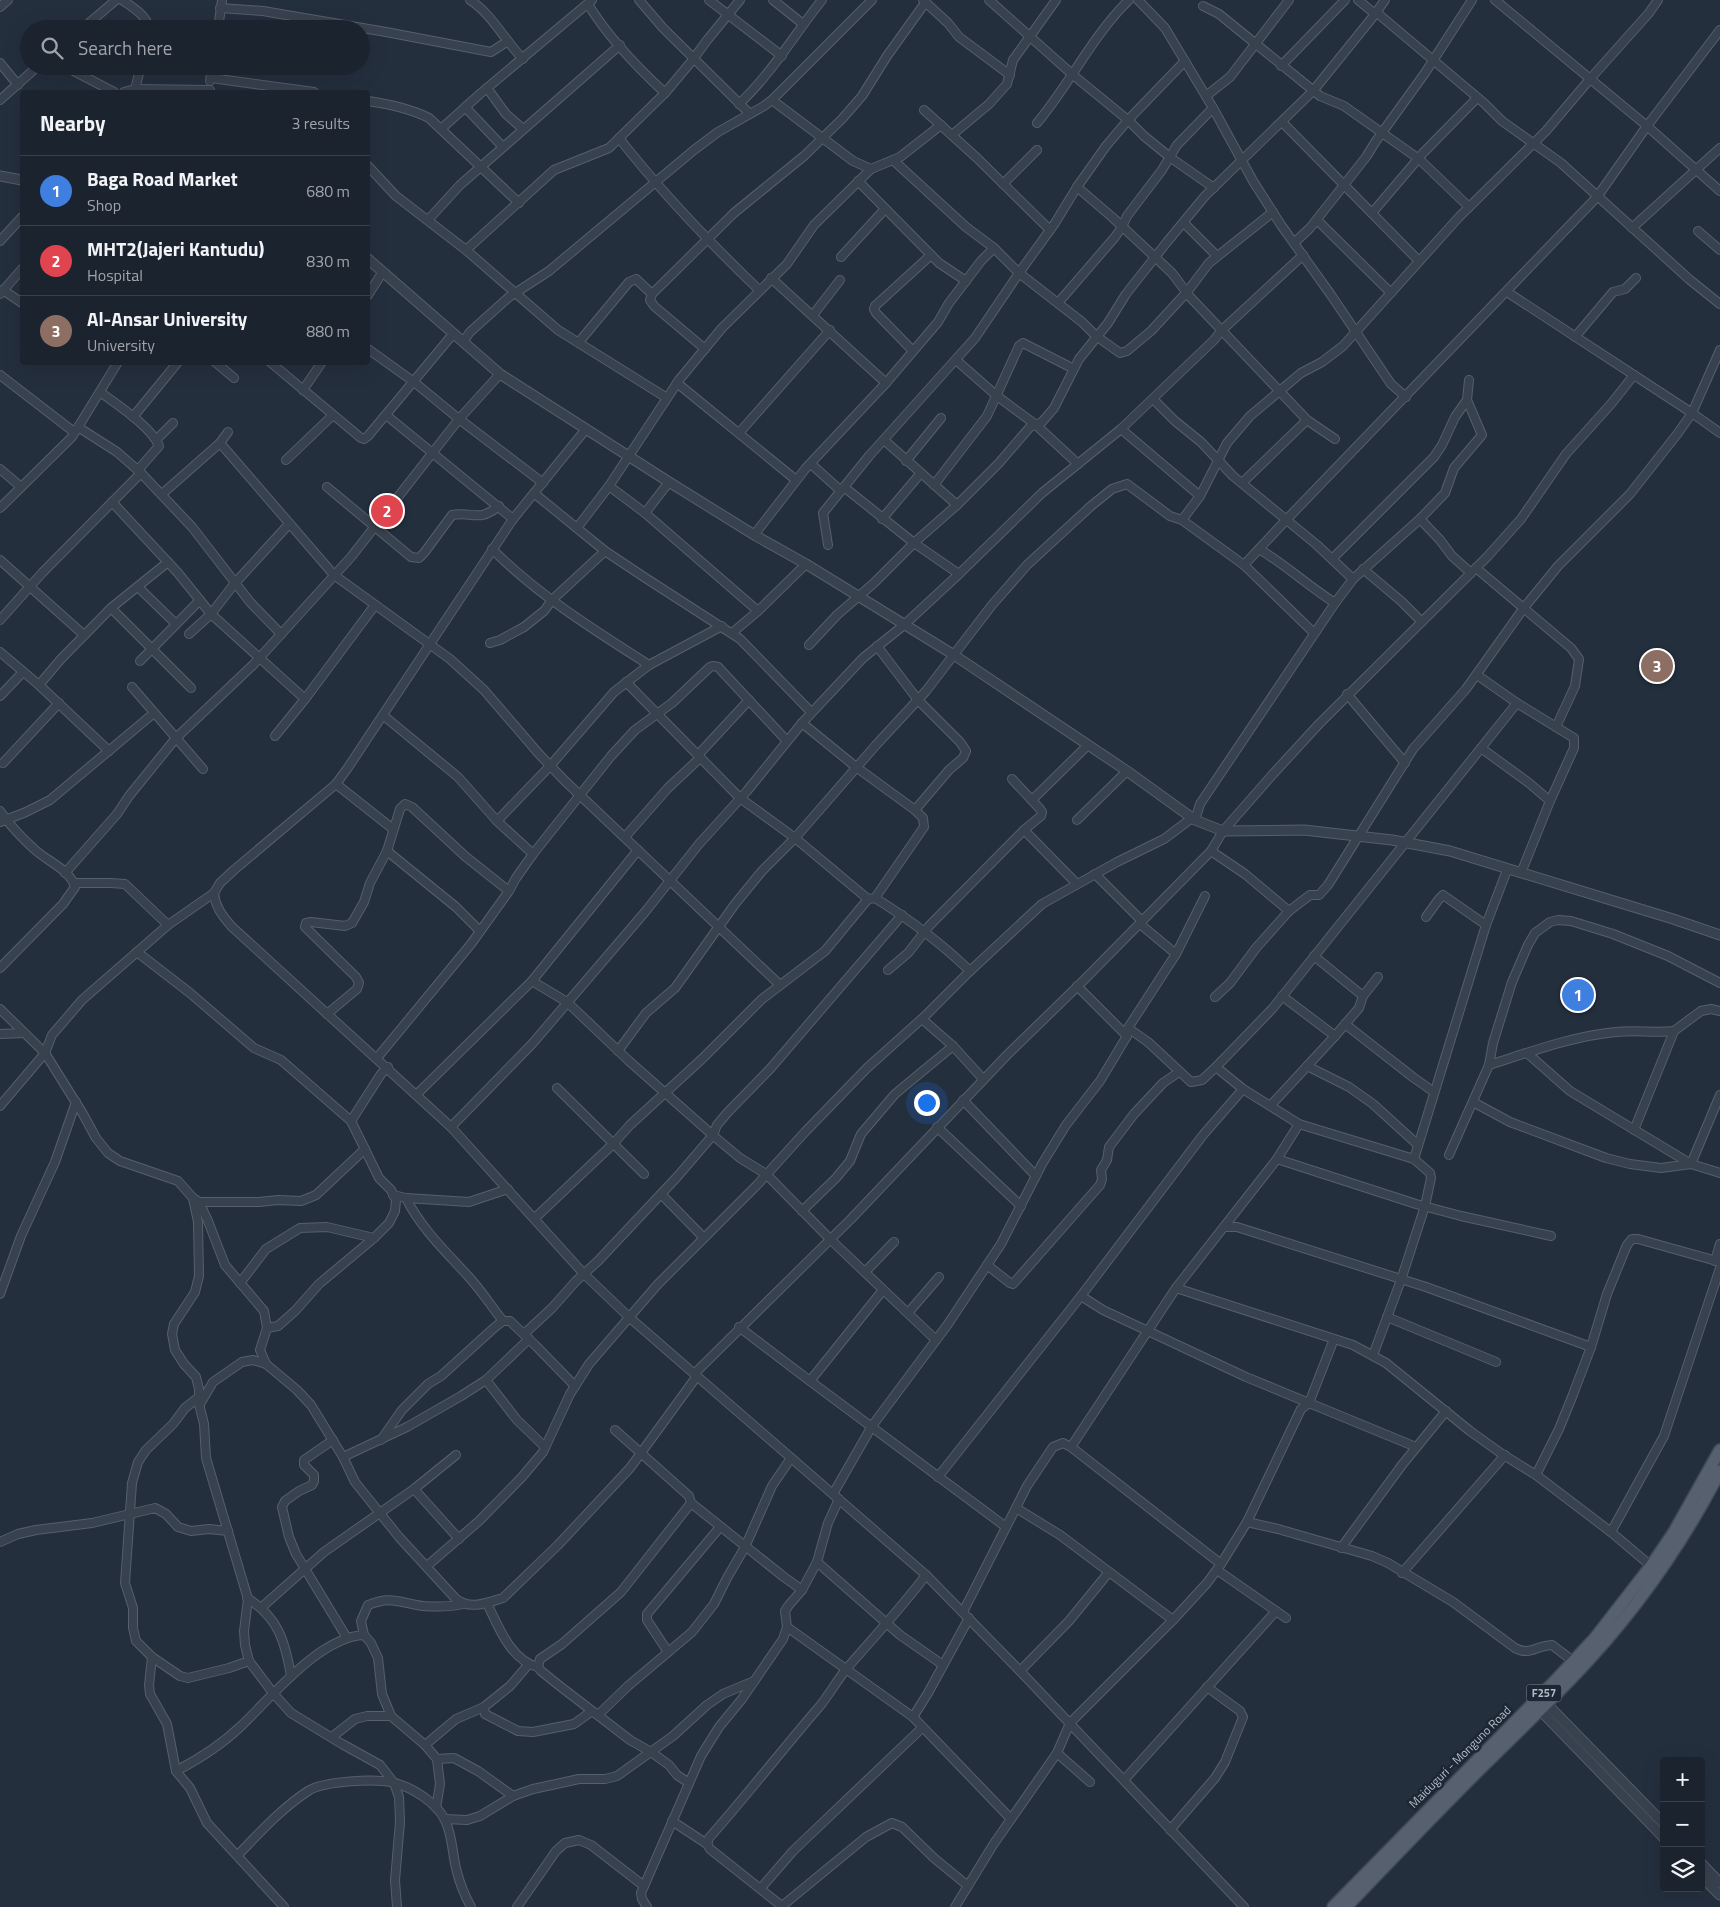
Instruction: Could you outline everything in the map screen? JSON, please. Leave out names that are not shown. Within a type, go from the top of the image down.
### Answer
[{"type":"main road","name":"Maiduguri - Monguno Road","points":[[1346,1907],[1540,1703],[1594,1638],[1651,1566],[1674,1532],[1720,1450]]},
{"type":"main road","name":"Maiduguri - Monguno Road","points":[[1333,1907],[1540,1703],[1599,1648],[1668,1558],[1720,1472]]},
{"type":"street","points":[[0,7],[8,0]]},
{"type":"street","points":[[93,20],[116,0]]},
{"type":"street","points":[[122,0],[140,13],[146,20]]},
{"type":"street","points":[[470,0],[476,4],[523,60]]},
{"type":"street","points":[[640,0],[663,28],[750,114]]},
{"type":"street","points":[[709,0],[727,16],[782,56]]},
{"type":"street","points":[[466,250],[554,170],[609,148],[665,93],[740,0]]},
{"type":"street","points":[[773,0],[803,24]]},
{"type":"street","points":[[739,104],[757,87],[782,56],[803,24],[822,0]]},
{"type":"street","points":[[463,342],[470,332],[515,293],[549,271],[718,132],[772,100],[872,0]]},
{"type":"street","points":[[989,0],[1144,136],[1171,158],[1214,188]]},
{"type":"street","points":[[952,135],[989,104],[1007,84],[1013,60],[1056,0]]},
{"type":"street","points":[[1037,123],[1060,95],[1101,30],[1129,0]]},
{"type":"street","points":[[1138,0],[1165,28],[1273,212],[1391,384],[1406,397]]},
{"type":"street","points":[[1206,96],[1230,77],[1289,0]]},
{"type":"street","points":[[1281,66],[1345,0]]},
{"type":"street","points":[[1358,0],[1433,61],[1502,121],[1561,163],[1597,197],[1720,304]]},
{"type":"street","points":[[809,645],[836,615],[958,506],[1030,427],[1042,422],[1054,408],[1072,368],[1108,323],[1126,294],[1214,188],[1312,91],[1385,0]]},
{"type":"street","points":[[1294,243],[1317,220],[1366,157],[1433,61],[1472,0]]},
{"type":"street","points":[[1495,0],[1647,126],[1720,191]]},
{"type":"street","points":[[1182,520],[1200,496],[1227,443],[1250,416],[1301,373],[1322,362],[1343,346],[1469,207],[1546,131],[1650,13],[1658,0]]},
{"type":"street","points":[[705,349],[654,306],[650,300],[652,294],[734,213],[804,156],[842,119],[862,96],[924,1],[948,23],[959,37],[1010,75]]},
{"type":"street","points":[[441,129],[590,2],[599,22],[648,77],[665,93]]},
{"type":"street","points":[[219,20],[221,4],[316,20]]},
{"type":"street","points":[[1203,6],[1219,14],[1312,91],[1330,102],[1344,106],[1419,158],[1469,207]]},
{"type":"street","points":[[370,29],[490,52],[508,41]]},
{"type":"street","points":[[1244,565],[1286,519],[1406,397],[1597,197],[1647,126],[1720,30]]},
{"type":"street","points":[[428,220],[442,203],[503,147],[620,46]]},
{"type":"street","points":[[828,545],[823,512],[975,338],[1018,273],[1050,230],[1077,187],[1128,120],[1185,61]]},
{"type":"street","points":[[0,63],[18,85]]},
{"type":"street","points":[[0,100],[29,75]]},
{"type":"street","points":[[81,75],[110,90]]},
{"type":"street","points":[[135,88],[139,75]]},
{"type":"street","points":[[210,90],[211,75]]},
{"type":"street","points":[[211,78],[299,90]]},
{"type":"street","points":[[130,90],[135,88],[185,90]]},
{"type":"street","points":[[487,88],[506,114],[523,129]]},
{"type":"street","points":[[1372,214],[1419,158],[1477,98]]},
{"type":"street","points":[[772,100],[821,138],[853,160],[871,169]]},
{"type":"street","points":[[370,101],[394,105],[415,111],[429,118],[519,203]]},
{"type":"street","points":[[465,107],[503,147]]},
{"type":"street","points":[[1058,303],[1122,227],[1127,216],[1171,158],[1177,145],[1213,108]]},
{"type":"street","points":[[924,110],[1050,230]]},
{"type":"street","points":[[1282,122],[1419,261]]},
{"type":"street","points":[[577,528],[609,486],[677,383],[759,290],[786,264],[814,225],[871,169],[900,156],[941,125]]},
{"type":"street","points":[[619,138],[654,183],[759,290]]},
{"type":"street","points":[[1632,228],[1644,215],[1697,171],[1720,148]]},
{"type":"street","points":[[1003,184],[1037,150]]},
{"type":"street","points":[[893,160],[966,227],[994,248],[1018,273],[1120,353],[1127,351],[1151,331],[1217,256],[1273,212]]},
{"type":"street","points":[[370,168],[396,196],[466,250],[558,330],[667,398]]},
{"type":"street","points":[[0,176],[20,180]]},
{"type":"street","points":[[858,181],[939,264],[966,282]]},
{"type":"street","points":[[1077,187],[1156,258],[1221,331],[1307,420],[1335,439]]},
{"type":"street","points":[[841,256],[885,209]]},
{"type":"street","points":[[1,239],[20,219]]},
{"type":"street","points":[[1317,220],[1391,293]]},
{"type":"street","points":[[1184,223],[1217,256]]},
{"type":"street","points":[[1698,231],[1720,250]]},
{"type":"street","points":[[754,535],[796,480],[886,383],[938,322],[949,303],[981,261],[994,248]]},
{"type":"street","points":[[913,350],[874,309],[931,255]]},
{"type":"street","points":[[451,1127],[532,1044],[811,712],[863,658],[904,625],[1042,493],[1122,428],[1214,340],[1221,331],[1303,255]]},
{"type":"street","points":[[370,261],[500,374],[754,535],[806,564],[954,656],[1127,771],[1193,819],[1223,831],[1304,830],[1404,842],[1450,851],[1720,935]]},
{"type":"street","points":[[20,271],[2,292],[20,302]]},
{"type":"street","points":[[370,292],[382,273]]},
{"type":"street","points":[[771,278],[886,383]]},
{"type":"street","points":[[1575,337],[1613,292],[1625,289],[1636,278]]},
{"type":"street","points":[[578,342],[633,279],[636,279],[652,294]]},
{"type":"street","points":[[813,315],[840,280]]},
{"type":"street","points":[[1507,292],[1720,433]]},
{"type":"street","points":[[739,433],[830,330]]},
{"type":"street","points":[[274,365],[364,439],[453,334]]},
{"type":"street","points":[[934,485],[987,416],[1019,346],[1023,343],[1072,368]]},
{"type":"street","points":[[370,350],[414,382],[543,483]]},
{"type":"street","points":[[1215,998],[1230,983],[1256,948],[1289,912],[1310,895],[1319,895],[1328,885],[1413,749],[1477,675],[1523,609],[1558,566],[1636,487],[1692,413],[1720,350]]},
{"type":"street","points":[[956,360],[997,396],[1036,425],[1078,464]]},
{"type":"street","points":[[0,508],[76,429],[116,365]]},
{"type":"street","points":[[132,417],[175,365]]},
{"type":"street","points":[[219,365],[234,378]]},
{"type":"street","points":[[304,390],[320,365]]},
{"type":"street","points":[[65,873],[117,814],[129,796],[176,738],[260,657],[367,538],[459,419],[500,374]]},
{"type":"street","points":[[0,375],[76,429],[117,452],[140,472],[192,527],[250,602],[281,634]]},
{"type":"street","points":[[436,1808],[440,1784],[437,1759],[425,1745],[391,1716],[382,1694],[378,1658],[364,1635],[361,1621],[368,1605],[381,1599],[399,1600],[421,1606],[448,1607],[487,1603],[503,1598],[516,1586],[613,1488],[641,1454],[696,1375],[740,1327],[830,1240],[983,1079],[1211,851],[1223,831],[1347,694],[1474,571],[1520,519],[1566,454],[1634,375]]},
{"type":"street","points":[[427,1566],[479,1522],[522,1478],[545,1447],[574,1386],[589,1364],[658,1284],[867,1068],[922,1019],[1042,904],[1095,874],[1164,839],[1193,819],[1200,804],[1335,602],[1363,569],[1420,519],[1445,493],[1454,468],[1482,435],[1467,400],[1469,380]]},
{"type":"street","points":[[677,383],[796,480]]},
{"type":"street","points":[[0,620],[140,472],[160,446],[157,439],[100,392]]},
{"type":"street","points":[[1153,399],[1175,421],[1201,442],[1242,483],[1286,519],[1353,579]]},
{"type":"street","points":[[1332,559],[1434,457],[1442,445],[1455,417],[1467,400]]},
{"type":"street","points":[[286,460],[333,415]]},
{"type":"street","points":[[386,415],[513,519]]},
{"type":"street","points":[[906,460],[941,418]]},
{"type":"street","points":[[1242,483],[1307,420]]},
{"type":"street","points":[[157,439],[173,423]]},
{"type":"street","points":[[1122,428],[1200,496]]},
{"type":"street","points":[[0,1106],[45,1053],[52,1035],[82,1000],[168,925],[214,893],[220,883],[234,870],[336,784],[384,716],[513,519],[586,429]]},
{"type":"street","points":[[162,494],[220,443],[228,432]]},
{"type":"street","points":[[884,440],[958,506]]},
{"type":"street","points":[[220,443],[334,575],[430,644],[484,690],[550,766],[780,985]]},
{"type":"street","points":[[811,464],[914,544],[959,574]]},
{"type":"street","points":[[0,469],[21,487]]},
{"type":"street","points":[[882,518],[920,474]]},
{"type":"street","points":[[645,513],[669,482]]},
{"type":"street","points":[[618,1051],[646,1013],[675,988],[762,871],[795,838],[856,767],[918,700],[992,605],[1027,565],[1091,506],[1116,486],[1127,484],[1170,516],[1182,520],[1244,565],[1314,633]]},
{"type":"street","points":[[609,486],[645,513],[758,611]]},
{"type":"street","points":[[327,487],[410,557],[419,558],[452,515],[462,513],[480,517],[499,506]]},
{"type":"street","points":[[535,494],[605,551],[740,639],[811,712]]},
{"type":"street","points":[[112,502],[168,562],[211,614],[305,699]]},
{"type":"street","points":[[1420,519],[1452,556],[1523,609],[1571,648],[1579,659],[1575,686],[1556,727]]},
{"type":"street","points":[[189,634],[211,614],[235,583],[289,524]]},
{"type":"street","points":[[492,549],[509,566],[552,600],[594,630],[649,665]]},
{"type":"street","points":[[1259,549],[1281,562],[1320,593],[1335,602]]},
{"type":"street","points":[[490,643],[500,640],[524,627],[544,611],[552,600],[605,551]]},
{"type":"street","points":[[0,560],[84,635]]},
{"type":"street","points":[[39,685],[111,608],[168,562]]},
{"type":"street","points":[[732,633],[758,611],[806,564]]},
{"type":"street","points":[[1363,569],[1401,601],[1421,621]]},
{"type":"street","points":[[138,587],[176,624]]},
{"type":"street","points":[[140,661],[200,600]]},
{"type":"street","points":[[275,736],[375,605]]},
{"type":"street","points":[[111,608],[190,688]]},
{"type":"street","points":[[497,820],[550,766],[614,692],[649,665],[722,626]]},
{"type":"street","points":[[877,646],[918,700],[960,742],[966,751],[963,758],[949,770],[915,810]]},
{"type":"street","points":[[0,652],[59,703],[109,751]]},
{"type":"street","points":[[377,1058],[480,931],[510,891],[516,878],[533,854],[611,756],[636,730],[713,666],[718,667],[788,741]]},
{"type":"street","points":[[0,696],[24,672]]},
{"type":"street","points":[[1477,675],[1516,703],[1574,738],[1574,748],[1521,873]]},
{"type":"street","points":[[626,682],[740,798],[795,838],[871,899],[902,915],[948,949],[970,971]]},
{"type":"street","points":[[132,687],[203,769]]},
{"type":"street","points":[[1347,694],[1405,762]]},
{"type":"street","points":[[625,837],[749,700]]},
{"type":"street","points":[[3,763],[59,703]]},
{"type":"street","points":[[1077,986],[1128,1032],[1148,1042],[1191,1082],[1197,1082],[1216,1067],[1282,996],[1377,880],[1404,842],[1432,810],[1516,703]]},
{"type":"street","points":[[3,821],[50,800],[154,713]]},
{"type":"street","points":[[384,716],[458,777],[497,820],[533,854]]},
{"type":"street","points":[[535,1218],[762,999],[825,951],[871,899],[924,827],[923,818],[915,810],[856,767],[802,723]]},
{"type":"street","points":[[1032,800],[1088,745]]},
{"type":"street","points":[[1481,748],[1550,801]]},
{"type":"street","points":[[1077,820],[1127,771]]},
{"type":"street","points":[[888,970],[908,953],[929,926],[1024,830],[1041,816],[1042,812],[1012,779]]},
{"type":"street","points":[[336,784],[393,829]]},
{"type":"street","points":[[327,1014],[358,989],[359,983],[356,977],[304,927],[306,922],[345,926],[352,923],[364,902],[370,883],[387,852],[400,809],[405,804],[412,807],[466,857],[510,891]]},
{"type":"street","points":[[0,810],[3,821],[34,849],[73,879],[76,887],[63,904],[0,968]]},
{"type":"street","points":[[1024,830],[1077,884]]},
{"type":"street","points":[[417,1094],[532,981],[638,850]]},
{"type":"street","points":[[1211,851],[1245,874],[1289,912]]},
{"type":"street","points":[[387,852],[456,907],[480,931]]},
{"type":"street","points":[[1414,1159],[1486,925],[1507,870]]},
{"type":"street","points":[[1095,874],[1141,923],[1176,954]]},
{"type":"street","points":[[74,883],[125,884],[168,925]]},
{"type":"street","points":[[214,893],[214,900],[219,910],[231,926],[451,1127],[584,1274],[630,1318],[926,1575],[1020,1670],[1244,1907]]},
{"type":"street","points":[[1426,917],[1444,895],[1486,925]]},
{"type":"street","points":[[647,1907],[642,1899],[644,1886],[701,1756],[719,1727],[754,1681],[782,1638],[786,1627],[785,1612],[789,1604],[802,1590],[817,1562],[836,1497],[872,1426],[936,1340],[1001,1244],[1036,1176],[1066,1125],[1100,1081],[1176,954],[1205,896]]},
{"type":"street","points":[[342,1457],[381,1440],[451,1402],[486,1380],[584,1274],[662,1194],[713,1135],[723,1118],[770,1069],[902,915]]},
{"type":"street","points":[[1449,1155],[1489,1065],[1493,1043],[1512,982],[1528,945],[1536,933],[1550,922],[1558,920],[1571,921],[1613,934],[1668,956],[1720,983]]},
{"type":"street","points":[[137,952],[190,993],[254,1048],[281,1060],[351,1121],[378,1178],[396,1200],[395,1210],[389,1223],[374,1238],[319,1284],[295,1311],[278,1326],[267,1328]]},
{"type":"street","points":[[1314,956],[1364,996]]},
{"type":"street","points":[[1271,1105],[1359,1008],[1364,996],[1378,978]]},
{"type":"street","points":[[532,981],[567,1002],[618,1051],[713,1135],[740,1158],[766,1174],[830,1240],[936,1340]]},
{"type":"street","points":[[1282,996],[1335,1036]]},
{"type":"street","points":[[1634,1130],[1674,1031],[1700,1011],[1711,1009],[1720,1012]]},
{"type":"street","points":[[0,1010],[45,1053],[96,1138],[108,1153],[128,1163],[178,1181],[196,1200],[225,1265],[264,1311],[267,1328],[260,1350],[266,1364]]},
{"type":"street","points":[[922,1019],[953,1046],[983,1079]]},
{"type":"street","points":[[1345,1024],[1434,1092]]},
{"type":"street","points":[[1489,1065],[1576,1039],[1617,1032],[1656,1033],[1674,1031]]},
{"type":"street","points":[[0,1034],[24,1032]]},
{"type":"street","points":[[802,1211],[836,1178],[850,1161],[861,1134],[895,1094],[953,1046]]},
{"type":"street","points":[[1527,1053],[1570,1091],[1691,1164],[1720,1172]]},
{"type":"street","points":[[1307,1066],[1349,1087],[1373,1104],[1418,1146]]},
{"type":"street","points":[[1216,1067],[1243,1089],[1299,1124],[1414,1159],[1430,1173],[1431,1178],[1425,1206],[1401,1280],[1373,1355]]},
{"type":"street","points":[[351,1121],[388,1068]]},
{"type":"street","points":[[987,1266],[1013,1284],[1100,1185],[1102,1179],[1101,1170],[1106,1160],[1109,1146],[1134,1114],[1164,1083],[1180,1072]]},
{"type":"street","points":[[557,1088],[644,1174]]},
{"type":"street","points":[[938,1476],[1081,1296],[1187,1154],[1243,1089]]},
{"type":"street","points":[[1691,1164],[1720,1095]]},
{"type":"street","points":[[963,1100],[1036,1176]]},
{"type":"street","points":[[0,1294],[21,1236],[55,1162],[76,1102]]},
{"type":"street","points":[[1473,1102],[1510,1122],[1606,1158],[1630,1164],[1661,1168],[1691,1164]]},
{"type":"street","points":[[1071,1448],[1176,1288],[1277,1159],[1299,1124]]},
{"type":"street","points":[[937,1127],[1021,1206]]},
{"type":"street","points":[[196,1200],[259,1202],[278,1200],[302,1202],[316,1195],[365,1149]]},
{"type":"street","points":[[1277,1159],[1425,1206],[1552,1236]]},
{"type":"street","points":[[393,1194],[406,1198],[468,1202],[508,1189]]},
{"type":"street","points":[[662,1194],[704,1238]]},
{"type":"street","points":[[406,1198],[439,1244],[454,1263],[468,1276],[503,1321]]},
{"type":"street","points":[[196,1200],[199,1276],[195,1292],[174,1324],[172,1334],[175,1350],[196,1377],[204,1424],[206,1458],[247,1598],[244,1630],[249,1661],[291,1713],[380,1765],[394,1783],[399,1797],[400,1822],[395,1880],[398,1907]]},
{"type":"street","points":[[240,1284],[266,1249],[300,1228],[327,1227],[374,1238]]},
{"type":"street","points":[[1224,1228],[1237,1227],[1401,1280],[1591,1347]]},
{"type":"street","points":[[1536,1475],[1559,1429],[1591,1347],[1607,1294],[1627,1245],[1632,1239],[1638,1238],[1718,1264]]},
{"type":"street","points":[[865,1272],[894,1242]]},
{"type":"street","points":[[1611,1532],[1664,1436],[1718,1264],[1720,1244]]},
{"type":"street","points":[[908,1313],[939,1277]]},
{"type":"street","points":[[1176,1288],[1353,1345],[1373,1355],[1470,1431],[1536,1475],[1611,1532],[1651,1566]]},
{"type":"street","points":[[810,1381],[883,1290]]},
{"type":"street","points":[[1081,1296],[1103,1310],[1246,1377],[1416,1447]]},
{"type":"street","points":[[1387,1318],[1496,1362]]},
{"type":"street","points":[[381,1440],[402,1410],[428,1384],[441,1376],[485,1334],[503,1321],[510,1321],[527,1336],[574,1386]]},
{"type":"street","points":[[740,1327],[1006,1527]]},
{"type":"street","points":[[954,1907],[992,1845],[1057,1753],[1070,1723],[1173,1620],[1219,1567],[1247,1522],[1301,1409],[1310,1403],[1334,1339]]},
{"type":"street","points":[[249,1661],[188,1678],[180,1676],[152,1656],[136,1641],[132,1628],[133,1608],[126,1583],[132,1483],[138,1462],[153,1442],[173,1424],[185,1408],[199,1401],[213,1382],[242,1362],[253,1360],[266,1364],[312,1405],[355,1482],[380,1513],[463,1604]]},
{"type":"street","points":[[486,1380],[517,1420],[545,1447]]},
{"type":"street","points":[[1341,1548],[1416,1447],[1446,1411]]},
{"type":"street","points":[[614,1430],[689,1496],[691,1503],[802,1590]]},
{"type":"street","points":[[333,1440],[304,1460],[304,1465],[314,1475],[314,1481],[312,1485],[285,1501],[282,1507],[288,1537],[304,1569],[347,1638]]},
{"type":"street","points":[[963,1612],[1028,1486],[1053,1447],[1063,1443],[1286,1618]]},
{"type":"street","points":[[262,1607],[304,1569],[414,1490],[456,1455]]},
{"type":"street","points":[[1402,1573],[1505,1455]]},
{"type":"street","points":[[484,1707],[485,1714],[518,1731],[533,1732],[574,1724],[595,1713],[692,1632],[714,1604],[745,1547],[772,1486],[791,1458]]},
{"type":"street","points":[[414,1490],[459,1539]]},
{"type":"street","points":[[538,1667],[540,1659],[562,1644],[621,1592],[691,1503]]},
{"type":"street","points":[[0,1542],[18,1534],[36,1530],[92,1523],[155,1508],[166,1514],[178,1527],[184,1529],[191,1531],[208,1529],[228,1531]]},
{"type":"street","points":[[1016,1508],[1060,1535],[1173,1620]]},
{"type":"street","points":[[1247,1522],[1372,1556],[1388,1563],[1452,1602],[1515,1648],[1527,1652],[1538,1647],[1552,1645],[1573,1661]]},
{"type":"street","points":[[668,1652],[647,1620],[647,1614],[720,1527]]},
{"type":"street","points":[[817,1562],[900,1635],[943,1665]]},
{"type":"street","points":[[1020,1670],[1069,1621],[1109,1572]]},
{"type":"street","points":[[706,1844],[709,1838],[764,1776],[819,1707],[846,1669],[888,1623],[926,1575]]},
{"type":"street","points":[[247,1598],[262,1607],[273,1620],[281,1636],[291,1676]]},
{"type":"street","points":[[487,1603],[500,1630],[516,1654],[528,1665],[538,1667],[540,1671],[630,1740],[669,1765],[677,1775],[689,1783]]},
{"type":"street","points":[[1124,1780],[1276,1611]]},
{"type":"street","points":[[913,1717],[969,1618]]},
{"type":"street","points":[[786,1627],[913,1717],[1011,1819]]},
{"type":"street","points":[[176,1771],[215,1747],[239,1728],[291,1676],[328,1648],[347,1638],[364,1635]]},
{"type":"street","points":[[152,1656],[150,1694],[167,1724],[176,1771],[190,1788],[207,1823],[284,1907]]},
{"type":"street","points":[[425,1745],[456,1719],[484,1707],[510,1686],[528,1665]]},
{"type":"street","points":[[445,1819],[467,1820],[480,1816],[513,1796],[533,1789],[569,1781],[605,1779],[617,1776],[672,1736],[707,1705],[724,1694],[754,1681]]},
{"type":"street","points":[[1170,1830],[1214,1778],[1225,1762],[1243,1717],[1240,1711],[1207,1688]]},
{"type":"street","points":[[1540,1703],[1660,1820]]},
{"type":"street","points":[[1540,1703],[1660,1834]]},
{"type":"street","points":[[332,1737],[355,1719],[367,1716],[391,1716]]},
{"type":"street","points":[[761,1888],[793,1851],[922,1728]]},
{"type":"street","points":[[1057,1753],[1090,1782]]},
{"type":"street","points":[[437,1759],[454,1758],[478,1771],[513,1796]]},
{"type":"street","points":[[238,1856],[284,1810],[309,1790],[334,1783],[384,1781],[394,1783],[422,1796],[445,1819],[450,1833],[456,1871],[471,1907]]},
{"type":"street","points":[[672,1821],[706,1844],[782,1906],[866,1837],[892,1824],[902,1828],[968,1886]]},
{"type":"street","points":[[517,1907],[556,1851],[565,1843],[579,1840],[591,1845],[644,1886]]},
{"type":"street","points":[[1705,1867],[1720,1883]]},
{"type":"street","points":[[1705,1880],[1720,1895]]},
{"type":"place","name":"MHT2(Jajeri Kantudu)","points":[[387,511]]},
{"type":"place","name":"Al-Ansar University","points":[[1657,666]]},
{"type":"place","name":"Baga Road Market","points":[[1578,995]]}]
